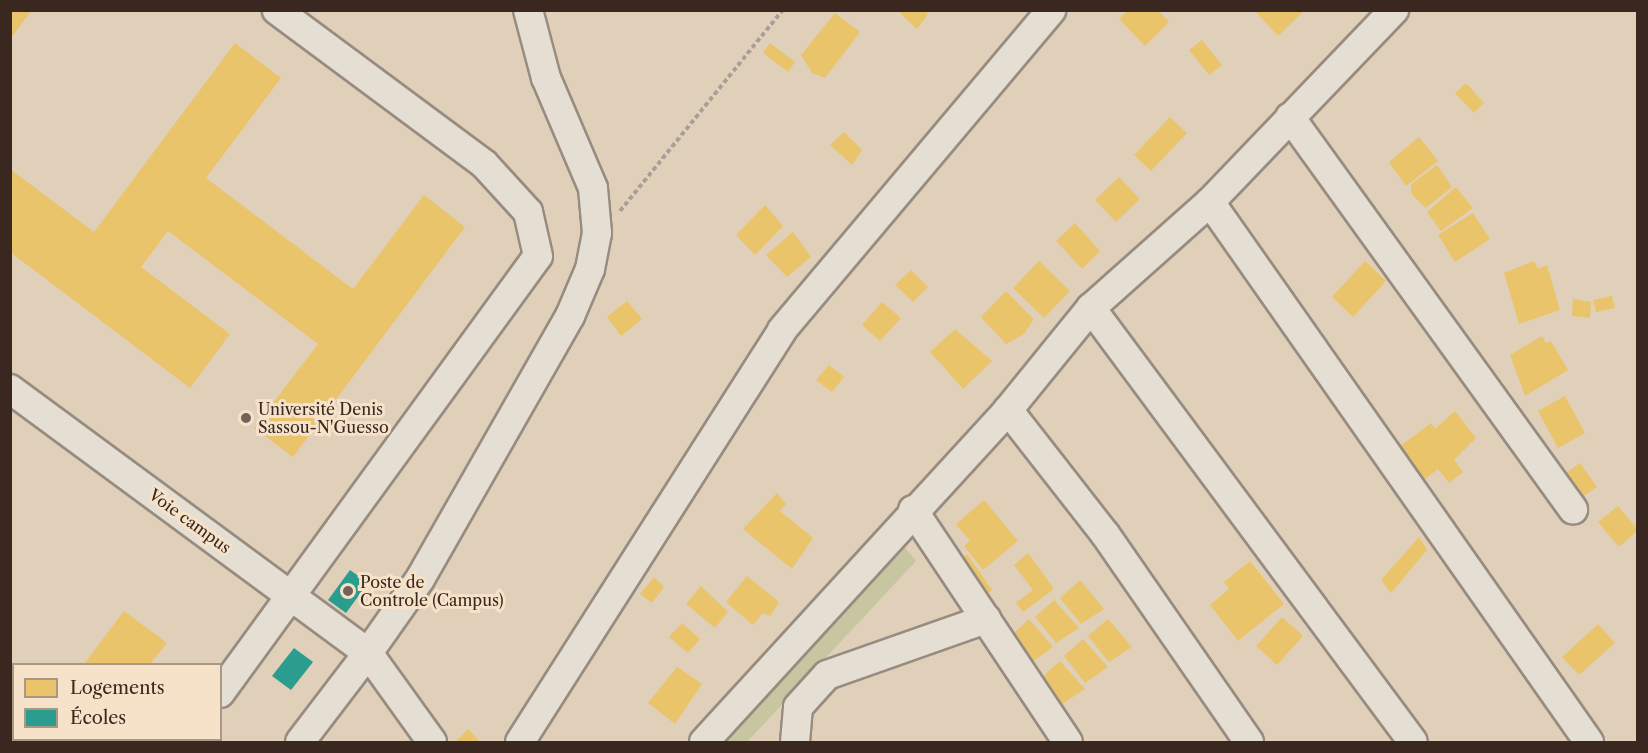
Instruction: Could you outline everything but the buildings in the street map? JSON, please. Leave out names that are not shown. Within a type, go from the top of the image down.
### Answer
[{"type":"street","points":[[222,690],[289,594],[538,256],[528,212],[484,165],[277,10]]},
{"type":"street","points":[[300,742],[368,653],[420,579],[570,316],[596,242],[593,188],[546,78],[528,10]]},
{"type":"street","points":[[520,742],[782,330],[1051,10]]},
{"type":"street","points":[[704,742],[913,510],[1008,410],[1091,308],[1210,202],[1394,10]]},
{"type":"street","points":[[1290,117],[1573,510]]},
{"type":"street","points":[[1210,202],[1589,742]]},
{"type":"street","points":[[1091,308],[1413,742]]},
{"type":"street","name":"Voie campus","points":[[10,388],[368,653],[432,742]]},
{"type":"street","points":[[1008,410],[1105,534],[1249,742]]},
{"type":"street","points":[[913,510],[1068,742]]},
{"type":"street","points":[[795,742],[798,707],[827,675],[986,619]]},
{"type":"path","points":[[596,242],[783,10]]},
{"type":"shaded area","points":[[898,539],[916,561],[747,742],[716,742]]},
{"type":"place","name":"Université Denis Sassou-N'Guesso","points":[[246,418]]},
{"type":"place","name":"Poste de Controle (Campus)","points":[[348,591]]}]
